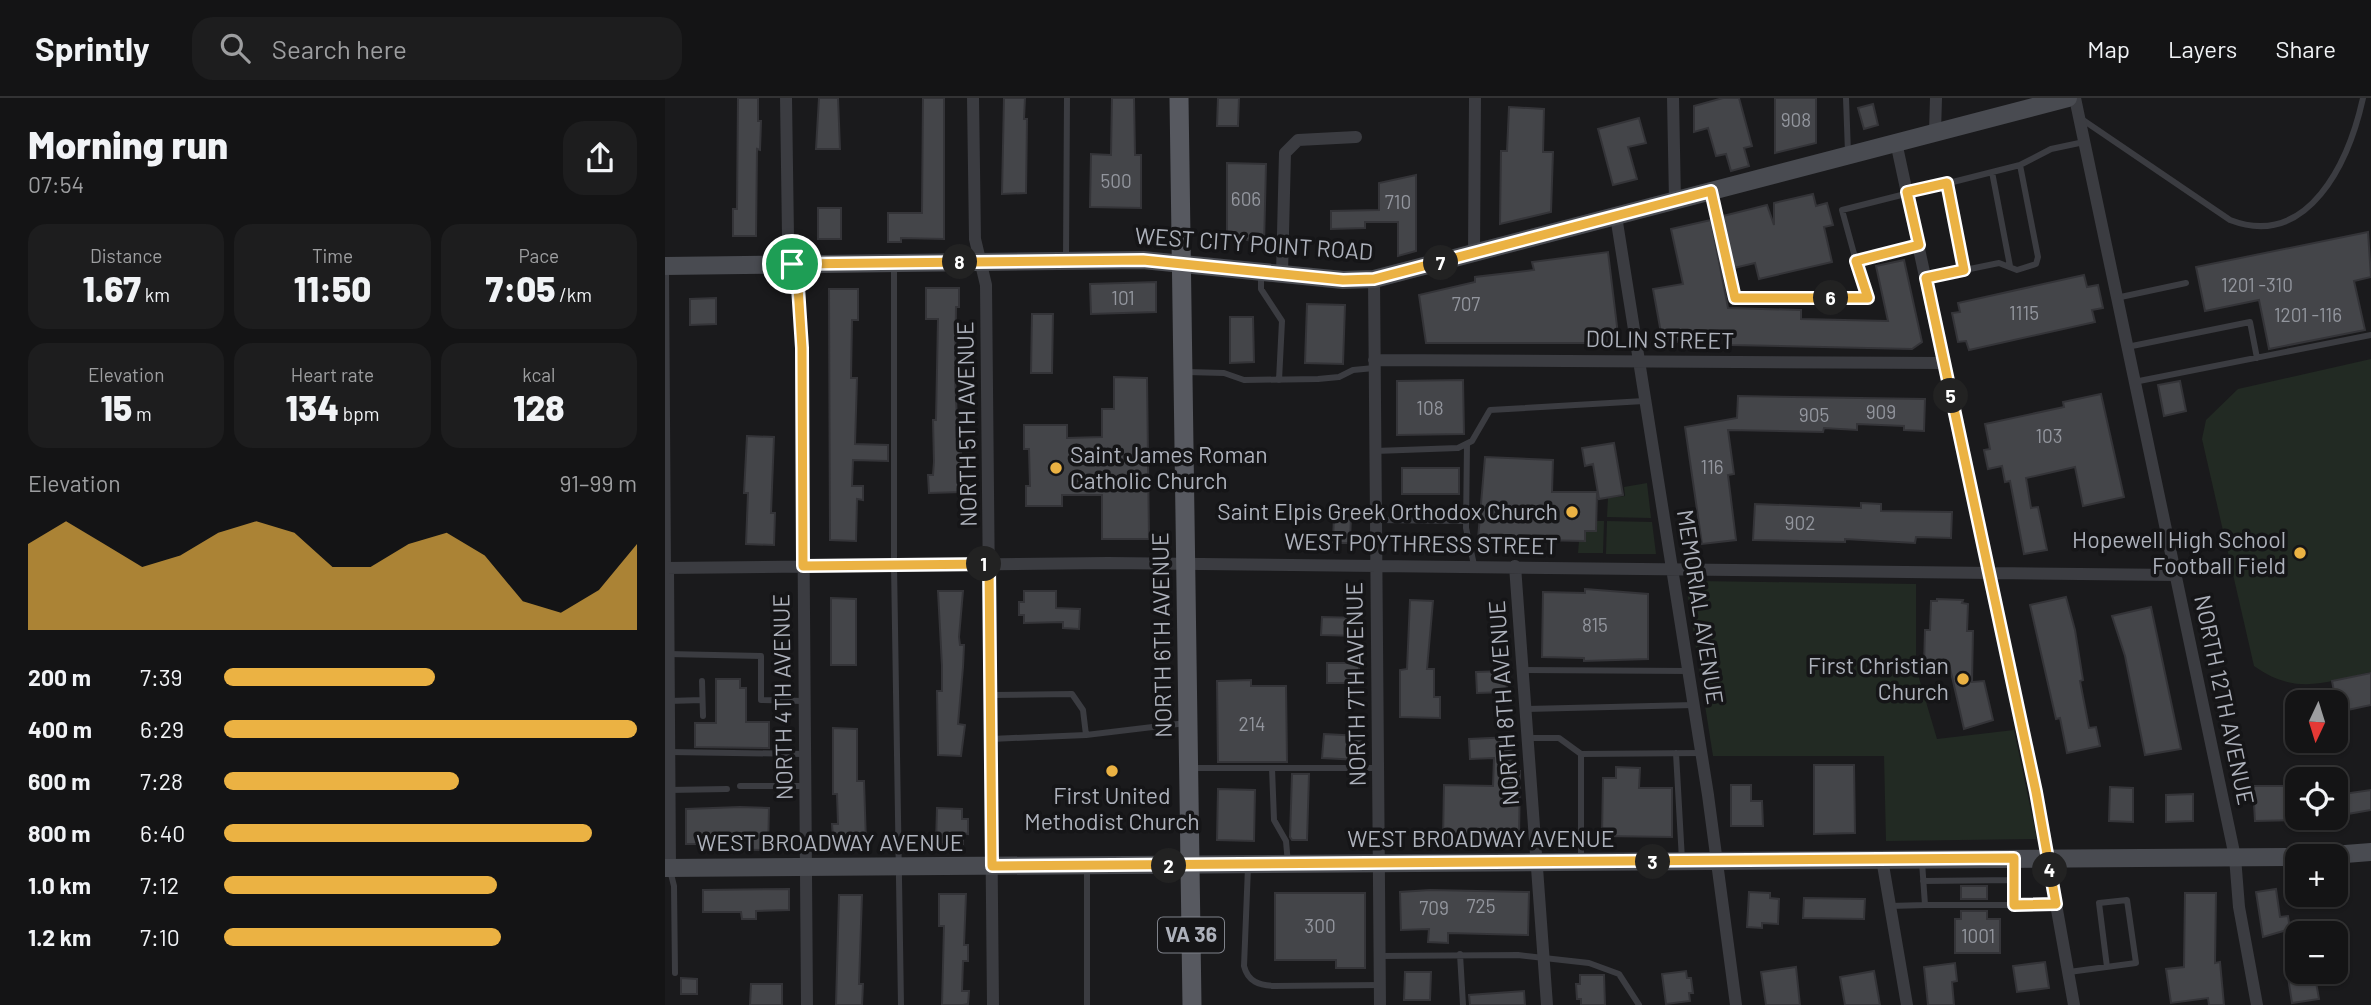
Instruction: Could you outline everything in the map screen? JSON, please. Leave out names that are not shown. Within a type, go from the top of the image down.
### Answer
[{"type":"main road","name":"NORTH 6TH AVENUE","points":[[1179,98],[1192,1005]]},
{"type":"main road","name":"WEST CITY POINT ROAD","points":[[666,265],[1143,260],[1282,274],[1374,279],[2068,98]]},
{"type":"main road","points":[[2348,854],[2371,852]]},
{"type":"main road","name":"WEST BROADWAY AVENUE","points":[[667,868],[2285,857]]},
{"type":"street","name":"NORTH 4TH AVENUE","points":[[786,98],[788,236],[798,287],[802,348],[807,1005]]},
{"type":"street","name":"NORTH 5TH AVENUE","points":[[973,98],[975,239],[986,285],[993,1005]]},
{"type":"street","points":[[1475,98],[1475,254]]},
{"type":"street","points":[[1672,98],[1675,201]]},
{"type":"street","points":[[1935,132],[1936,98]]},
{"type":"street","name":"NORTH 12TH AVENUE","points":[[2075,98],[2235,857],[2239,907],[2257,1005]]},
{"type":"street","points":[[1282,274],[1285,153],[1298,140],[1356,137]]},
{"type":"street","points":[[1896,142],[1990,573],[2048,858],[2074,1005]]},
{"type":"street","name":"MEMORIAL AVENUE","points":[[1616,216],[1689,671],[1736,1005]]},
{"type":"street","name":"NORTH 7TH AVENUE","points":[[1374,279],[1380,1005]]},
{"type":"street","name":"DOLIN STREET","points":[[1374,364],[1640,361],[1826,365],[1944,363]]},
{"type":"street","name":"WEST POYTHRESS STREET","points":[[667,568],[1185,563],[2176,575]]},
{"type":"street","name":"NORTH 8TH AVENUE","points":[[1515,566],[1547,1005]]},
{"type":"street","points":[[667,568],[670,790],[667,868]]},
{"type":"street","points":[[1882,859],[1907,1005]]},
{"type":"lane","points":[[1066,260],[1067,98]]},
{"type":"lane","points":[[1846,98],[1848,155]]},
{"type":"lane","points":[[2078,117],[2230,220],[2259,227],[2291,220],[2324,192],[2333,178],[2363,98]]},
{"type":"lane","points":[[1711,191],[1735,298],[1868,298],[1842,210],[2020,165],[2052,149],[2084,142]]},
{"type":"lane","points":[[1926,278],[1999,263],[2017,270],[2036,264],[2038,257],[2020,165]]},
{"type":"lane","points":[[1992,172],[2010,266]]},
{"type":"lane","points":[[1947,183],[1964,270]]},
{"type":"lane","points":[[1856,261],[1919,245]]},
{"type":"lane","points":[[894,263],[894,565],[901,1005]]},
{"type":"lane","points":[[666,265],[667,568]]},
{"type":"lane","points":[[1261,272],[1261,289],[1282,321],[1279,380]]},
{"type":"lane","points":[[2116,298],[2186,283]]},
{"type":"lane","points":[[2127,347],[2250,322],[2257,358]]},
{"type":"lane","points":[[2134,382],[2371,335]]},
{"type":"lane","points":[[1184,372],[1224,373],[1244,380],[1279,380],[1339,377],[1374,364]]},
{"type":"lane","points":[[1375,451],[1458,448],[1472,442],[1490,410],[1646,401]]},
{"type":"lane","points":[[1467,444],[1466,521],[1474,565]]},
{"type":"lane","points":[[1375,520],[1466,521]]},
{"type":"lane","points":[[668,654],[761,656],[761,700],[804,701]]},
{"type":"lane","points":[[1523,670],[1689,671]]},
{"type":"lane","points":[[702,681],[703,716]]},
{"type":"lane","points":[[991,695],[1072,694],[1083,710],[1086,735]]},
{"type":"lane","points":[[669,701],[702,700]]},
{"type":"lane","points":[[1526,709],[1694,705]]},
{"type":"lane","points":[[991,739],[1086,735],[1188,723]]},
{"type":"lane","points":[[1528,738],[1559,738],[1581,754],[1701,753]]},
{"type":"lane","points":[[669,752],[804,754]]},
{"type":"lane","points":[[1676,753],[1682,862]]},
{"type":"lane","points":[[1581,754],[1581,863]]},
{"type":"lane","points":[[1188,768],[1377,768]]},
{"type":"lane","points":[[1272,768],[1274,820],[1286,841],[1288,864]]},
{"type":"lane","points":[[740,786],[805,786]]},
{"type":"lane","points":[[670,790],[727,789]]},
{"type":"lane","points":[[2014,858],[2014,905]]},
{"type":"lane","points":[[1922,859],[1925,905]]},
{"type":"lane","points":[[1087,865],[1087,1005]]},
{"type":"lane","points":[[1248,865],[1244,966],[1251,980],[1261,985],[1380,985]]},
{"type":"lane","points":[[667,868],[674,886],[675,973]]},
{"type":"lane","points":[[1923,881],[2014,880]]},
{"type":"lane","points":[[2069,972],[2107,967],[2136,963],[2127,900],[2099,903],[2107,967]]},
{"type":"lane","points":[[1890,906],[2056,904]]},
{"type":"lane","points":[[1460,954],[1463,1005]]},
{"type":"lane","points":[[1380,956],[1460,954],[1544,958],[1605,966],[1619,974],[1628,984],[1639,1005]]},
{"type":"shaded area","name":"Hopewell High School Football Field","points":[[2371,359],[2371,672],[2311,684],[2284,681],[2254,666],[2202,439],[2206,420],[2238,389]]},
{"type":"shaded area","points":[[1647,483],[1651,518],[1607,517],[1608,498],[1625,496],[1624,487]]},
{"type":"shaded area","points":[[1596,521],[1604,521],[1603,553],[1578,553],[1579,541],[1584,541],[1585,531],[1596,531]]},
{"type":"shaded area","points":[[1607,521],[1652,522],[1656,554],[1606,554]]},
{"type":"shaded area","points":[[1697,581],[1916,584],[1916,668],[1937,739],[2014,730],[2037,839],[1886,841],[1884,756],[1713,756],[1686,585]]},
{"type":"building","points":[[738,98],[758,98],[758,121],[761,121],[760,150],[757,149],[756,236],[733,236],[733,209],[737,209]]},
{"type":"building","points":[[819,98],[838,98],[840,149],[816,149]]},
{"type":"building","points":[[923,98],[944,98],[944,239],[901,238],[901,242],[888,242],[888,213],[922,213]]},
{"type":"building","points":[[1004,98],[1025,98],[1026,193],[1002,194]]},
{"type":"building","points":[[1112,98],[1134,98],[1135,155],[1141,155],[1141,208],[1090,207],[1091,154],[1111,155]]},
{"type":"building","points":[[1218,98],[1239,98],[1238,126],[1217,126]]},
{"type":"building","points":[[1723,98],[1739,98],[1752,146],[1744,148],[1749,166],[1731,171],[1726,154],[1716,156],[1708,128],[1694,132],[1694,106]]},
{"type":"building","points":[[1775,98],[1816,98],[1816,143],[1775,153]]},
{"type":"building","points":[[1873,104],[1878,125],[1864,129],[1858,108]]},
{"type":"building","points":[[1509,107],[1544,109],[1543,152],[1553,152],[1551,212],[1500,224],[1501,151],[1507,151]]},
{"type":"building","points":[[1639,118],[1646,143],[1628,147],[1637,179],[1613,185],[1598,129]]},
{"type":"building","points":[[1227,163],[1266,164],[1264,245],[1227,234]]},
{"type":"building","points":[[1416,175],[1416,251],[1398,256],[1398,222],[1365,222],[1365,228],[1331,229],[1331,211],[1379,210],[1379,183]]},
{"type":"building","points":[[1813,194],[1816,206],[1827,203],[1833,225],[1824,227],[1832,262],[1759,279],[1755,263],[1734,268],[1723,216],[1767,205],[1774,225],[1774,203]]},
{"type":"building","points":[[818,208],[841,208],[841,239],[818,239]]},
{"type":"building","points":[[1711,220],[1728,308],[1801,310],[1801,319],[1888,321],[1876,266],[1904,260],[1922,342],[1912,349],[1731,345],[1731,333],[1663,344],[1653,289],[1683,284],[1671,229]]},
{"type":"building","points":[[2368,232],[2371,277],[2354,281],[2365,330],[2269,349],[2259,300],[2205,311],[2196,267]]},
{"type":"building","points":[[1608,252],[1619,343],[1426,343],[1419,295],[1475,282],[1475,277],[1534,270],[1532,262]]},
{"type":"building","points":[[2084,275],[2087,287],[2098,285],[2103,308],[2092,310],[2095,322],[1969,350],[1966,341],[1958,342],[1952,313],[1960,312],[1958,303]]},
{"type":"building","points":[[1156,282],[1156,312],[1091,314],[1090,284]]},
{"type":"building","points":[[926,288],[959,288],[959,307],[956,307],[955,377],[957,419],[960,419],[962,492],[929,493],[928,475],[933,475],[934,462],[933,420],[936,420],[938,319],[926,319]]},
{"type":"building","points":[[829,289],[858,289],[858,320],[852,320],[851,378],[857,378],[855,444],[888,445],[888,461],[853,460],[852,486],[863,486],[863,500],[857,499],[856,541],[830,540]]},
{"type":"building","points":[[716,298],[716,324],[690,325],[690,299]]},
{"type":"building","points":[[1307,304],[1345,305],[1343,364],[1305,363]]},
{"type":"building","points":[[1032,314],[1053,314],[1052,373],[1031,373]]},
{"type":"building","points":[[1230,317],[1253,317],[1254,362],[1230,363]]},
{"type":"building","points":[[1114,377],[1147,378],[1149,539],[1102,539],[1102,495],[1062,495],[1062,506],[1026,506],[1026,486],[1030,486],[1029,449],[1024,449],[1024,425],[1067,425],[1067,438],[1102,437],[1102,409],[1114,409]]},
{"type":"building","points":[[1463,380],[1464,434],[1397,435],[1397,381]]},
{"type":"building","points":[[2180,381],[2186,411],[2164,416],[2158,385]]},
{"type":"building","points":[[2101,394],[2124,497],[2083,506],[2075,467],[2026,478],[2031,508],[2038,507],[2047,550],[2024,554],[2010,481],[2005,482],[2002,466],[1988,469],[1984,450],[1990,449],[1985,424],[2064,407],[2063,402]]},
{"type":"building","points":[[1738,396],[1925,399],[1924,431],[1904,430],[1904,426],[1857,424],[1857,430],[1824,428],[1823,432],[1728,430],[1734,474],[1728,475],[1736,540],[1702,544],[1685,427],[1737,418]]},
{"type":"building","points":[[747,436],[774,437],[771,513],[775,513],[774,545],[746,544],[748,493],[744,493]]},
{"type":"building","points":[[1614,443],[1623,495],[1599,499],[1593,464],[1585,466],[1582,448]]},
{"type":"building","points":[[1485,457],[1553,460],[1552,492],[1597,492],[1596,531],[1585,531],[1585,541],[1478,539]]},
{"type":"building","points":[[1402,468],[1459,468],[1459,494],[1402,494]]},
{"type":"building","points":[[1861,503],[1881,504],[1881,511],[1952,512],[1951,538],[1916,537],[1915,543],[1845,539],[1845,542],[1753,540],[1755,504],[1861,508]]},
{"type":"building","points":[[1334,514],[1351,515],[1350,543],[1333,543]]},
{"type":"building","points":[[1585,589],[1648,594],[1648,659],[1584,661],[1584,658],[1542,657],[1543,592],[1585,593]]},
{"type":"building","points":[[938,591],[963,591],[959,637],[960,645],[964,645],[958,724],[965,725],[961,756],[938,755],[937,691],[942,691],[942,666]]},
{"type":"building","points":[[1024,591],[1056,591],[1056,608],[1080,609],[1079,629],[1063,628],[1063,622],[1024,623],[1024,615],[1019,615],[1019,602],[1024,602]]},
{"type":"building","points":[[2066,597],[2075,630],[2083,680],[2080,681],[2089,728],[2096,727],[2100,746],[2067,753],[2060,718],[2056,719],[2030,605]]},
{"type":"building","points":[[831,598],[856,599],[856,665],[831,665]]},
{"type":"building","points":[[1410,600],[1433,601],[1427,669],[1434,669],[1434,697],[1440,697],[1440,718],[1400,717],[1400,670],[1407,669]]},
{"type":"building","name":"First Christian Church","points":[[1963,600],[1962,603],[1968,604],[1967,631],[1973,631],[1972,682],[1984,681],[1993,720],[1964,729],[1950,668],[1924,667],[1925,630],[1930,630],[1931,601]]},
{"type":"building","points":[[2151,607],[2181,749],[2145,755],[2125,656],[2112,616]]},
{"type":"building","points":[[1322,617],[1360,618],[1360,636],[1321,635]]},
{"type":"building","points":[[1327,663],[1359,663],[1359,683],[1327,683]]},
{"type":"building","points":[[1506,671],[1507,692],[1477,693],[1476,672]]},
{"type":"building","points":[[2371,673],[2371,705],[2349,710],[2349,690],[2334,690],[2332,681]]},
{"type":"building","points":[[716,679],[740,679],[740,688],[746,688],[746,722],[769,722],[769,748],[695,747],[695,723],[716,723]]},
{"type":"building","points":[[1251,680],[1251,686],[1286,686],[1287,762],[1218,762],[1217,681]]},
{"type":"building","points":[[833,728],[857,729],[857,781],[864,781],[866,843],[839,844],[839,838],[833,838],[832,824],[838,824],[837,794],[833,794]]},
{"type":"building","points":[[1324,734],[1361,736],[1359,760],[1322,758]]},
{"type":"building","points":[[1511,737],[1512,771],[1520,771],[1519,839],[1443,840],[1444,785],[1493,786],[1494,758],[1470,759],[1469,739]]},
{"type":"building","points":[[1814,765],[1854,765],[1855,833],[1814,834]]},
{"type":"building","points":[[1616,767],[1640,768],[1639,788],[1672,788],[1672,837],[1602,836],[1603,778],[1616,778]]},
{"type":"building","points":[[1292,774],[1309,774],[1307,840],[1292,840],[1290,837]]},
{"type":"building","points":[[1731,785],[1751,785],[1751,801],[1762,801],[1763,826],[1731,826]]},
{"type":"building","points":[[2253,786],[2285,786],[2285,820],[2255,821]]},
{"type":"building","points":[[2110,787],[2133,788],[2133,822],[2109,821]]},
{"type":"building","points":[[1218,789],[1255,790],[1254,841],[1217,840]]},
{"type":"building","points":[[2371,790],[2371,810],[2348,814],[2348,793]]},
{"type":"building","points":[[2193,794],[2193,821],[2166,822],[2166,795]]},
{"type":"building","points":[[769,808],[768,850],[699,849],[699,844],[686,844],[686,809]]},
{"type":"building","points":[[937,808],[962,809],[962,819],[968,819],[968,834],[963,833],[963,844],[936,844]]},
{"type":"building","points":[[1961,886],[1987,886],[1987,899],[1961,899]]},
{"type":"building","points":[[789,889],[789,910],[756,911],[756,919],[742,919],[741,912],[703,912],[703,890]]},
{"type":"building","points":[[2276,889],[2280,917],[2288,916],[2285,930],[2263,937],[2256,892]]},
{"type":"building","points":[[1400,892],[1529,892],[1528,935],[1448,933],[1448,943],[1428,942],[1429,929],[1401,930]]},
{"type":"building","points":[[1749,892],[1770,893],[1770,898],[1779,899],[1778,924],[1762,923],[1762,928],[1747,927]]},
{"type":"building","points":[[1275,893],[1365,893],[1365,968],[1336,968],[1336,960],[1275,960]]},
{"type":"building","points":[[2185,893],[2216,893],[2215,963],[2220,962],[2224,1005],[2209,1005],[2208,998],[2171,1003],[2166,969],[2184,967]]},
{"type":"building","points":[[939,894],[966,894],[964,945],[968,945],[968,961],[963,961],[962,991],[969,991],[968,1004],[942,1005],[944,926],[939,926]]},
{"type":"building","points":[[839,895],[862,895],[859,984],[863,984],[862,1005],[836,1005]]},
{"type":"building","points":[[1804,898],[1865,899],[1864,919],[1803,918]]},
{"type":"building","points":[[1961,911],[1987,911],[1987,919],[2000,919],[2000,953],[1955,953],[1955,919],[1961,919]]},
{"type":"building","points":[[2045,962],[2049,988],[2017,992],[2013,966]]},
{"type":"building","points":[[1955,963],[1957,981],[1952,982],[1954,1005],[1928,1005],[1924,967]]},
{"type":"building","points":[[1796,967],[1800,1005],[1766,1005],[1761,972]]},
{"type":"building","points":[[1686,971],[1687,978],[1691,978],[1693,993],[1689,993],[1690,1001],[1666,1004],[1662,974]]},
{"type":"building","points":[[1874,971],[1880,1005],[1845,1005],[1840,977]]},
{"type":"building","points":[[1405,972],[1431,972],[1430,1000],[1404,1000]]},
{"type":"building","points":[[1580,975],[1604,975],[1605,1005],[1581,1005],[1581,999],[1577,999],[1576,984],[1580,984]]},
{"type":"building","points":[[681,978],[697,979],[697,994],[681,994]]},
{"type":"building","points":[[751,984],[782,984],[782,1005],[750,1005]]},
{"type":"building","points":[[2289,984],[2316,984],[2319,999],[2292,1003]]},
{"type":"building","points":[[1524,991],[1525,1005],[1470,1005],[1469,995]]},
{"type":"place","name":"Saint James Roman Catholic Church","points":[[1056,468]]},
{"type":"place","name":"Saint Elpis Greek Orthodox Church","points":[[1572,512]]},
{"type":"place","name":"Hopewell High School Football Field","points":[[2300,553]]},
{"type":"place","name":"First Christian Church","points":[[1963,679]]},
{"type":"place","name":"First United Methodist Church","points":[[1112,771]]},
{"type":"route","points":[[1947,183],[1964,270],[1926,278],[2036,792],[2056,904],[2014,905],[2014,858],[992,866],[989,564],[803,566],[802,348],[798,287],[792,264],[1143,260],[1343,280],[1374,279],[1711,191],[1735,298],[1868,298],[1856,261],[1919,245],[1907,192],[1947,183]]}]
